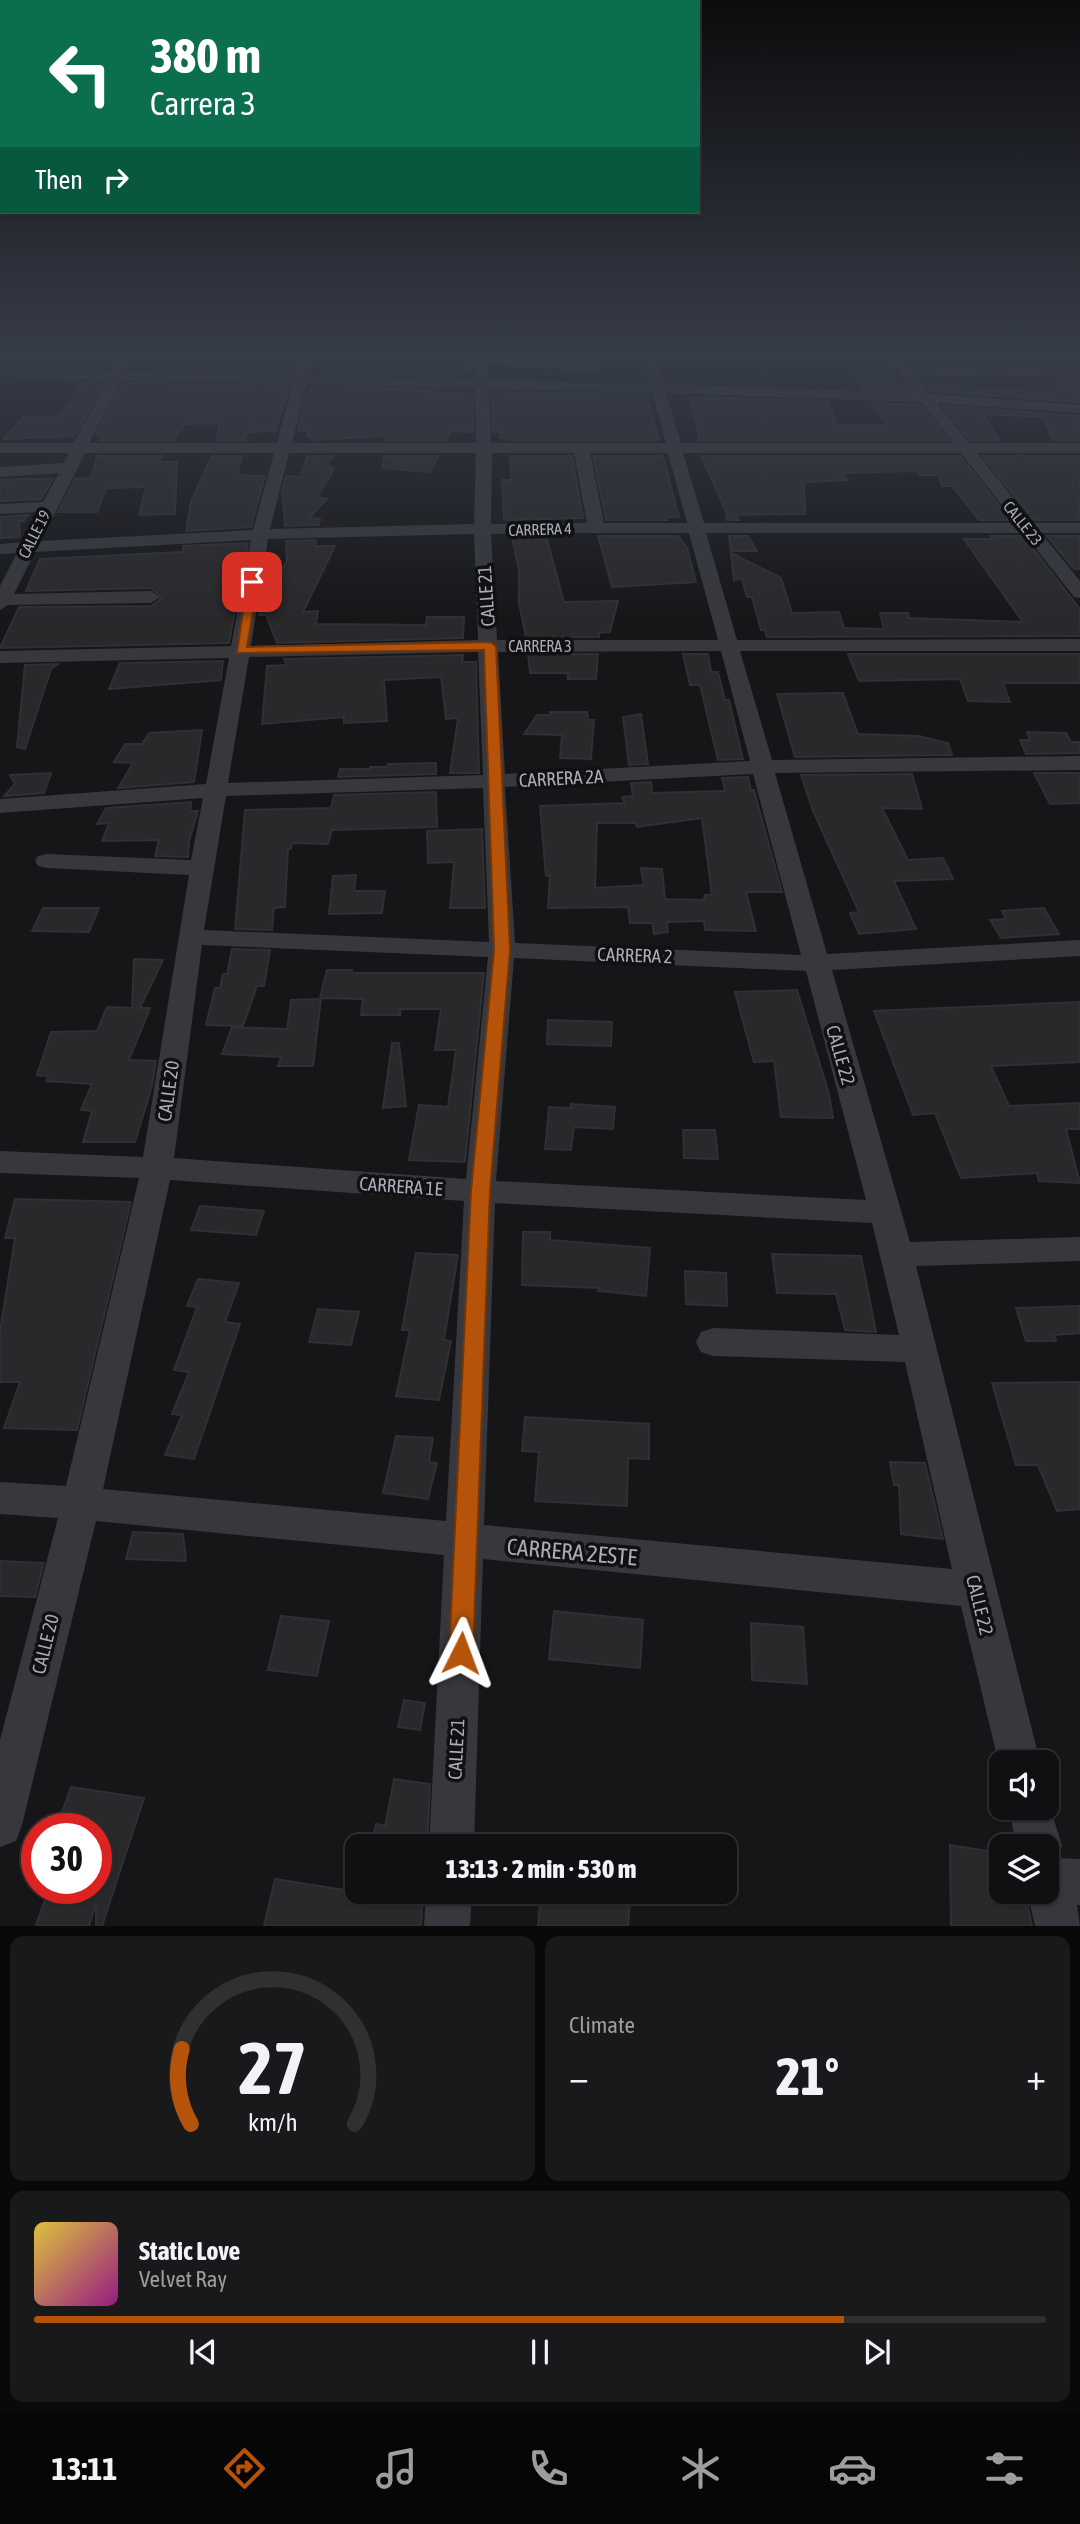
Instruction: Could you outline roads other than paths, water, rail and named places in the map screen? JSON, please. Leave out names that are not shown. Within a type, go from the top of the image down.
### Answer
[{"type":"street","name":"CALLE 19","points":[[1,602],[80,442]]},
{"type":"street","name":"CALLE 20","points":[[0,1825],[80,1503],[157,1168],[214,790],[260,536],[283,442]]},
{"type":"street","name":"CALLE 21","points":[[452,1834],[467,1542],[480,1191],[502,950],[490,646],[482,531],[484,442]]},
{"type":"street","name":"CALLE 22","points":[[671,442],[886,1212],[1015,1750]]},
{"type":"street","name":"CALLE 23","points":[[959,442],[1080,593]]},
{"type":"street","points":[[581,447],[596,527]]},
{"type":"street","points":[[0,448],[1080,448]]},
{"type":"street","points":[[0,472],[66,468]]},
{"type":"street","points":[[0,509],[48,507]]},
{"type":"street","name":"CARRERA 4","points":[[0,549],[260,536],[596,527],[1080,528]]},
{"type":"street","points":[[1,602],[151,597]]},
{"type":"street","name":"CARRERA 3","points":[[0,657],[490,646],[1080,645]]},
{"type":"street","name":"CARRERA 2A","points":[[0,806],[214,790],[496,781],[763,767],[1080,763]]},
{"type":"street","points":[[47,861],[201,868]]},
{"type":"street","name":"CARRERA 2","points":[[190,937],[815,963],[1080,948]]},
{"type":"street","name":"CARRERA 1E","points":[[0,1161],[157,1168],[480,1191],[886,1212]]},
{"type":"street","points":[[897,1254],[1080,1249]]},
{"type":"street","points":[[713,1342],[920,1349]]},
{"type":"street","name":"CARRERA 2ESTE","points":[[0,1498],[80,1503],[976,1589]]},
{"type":"street","points":[[447,1926],[448,1904]]},
{"type":"street","points":[[1057,1904],[1059,1926]]}]
